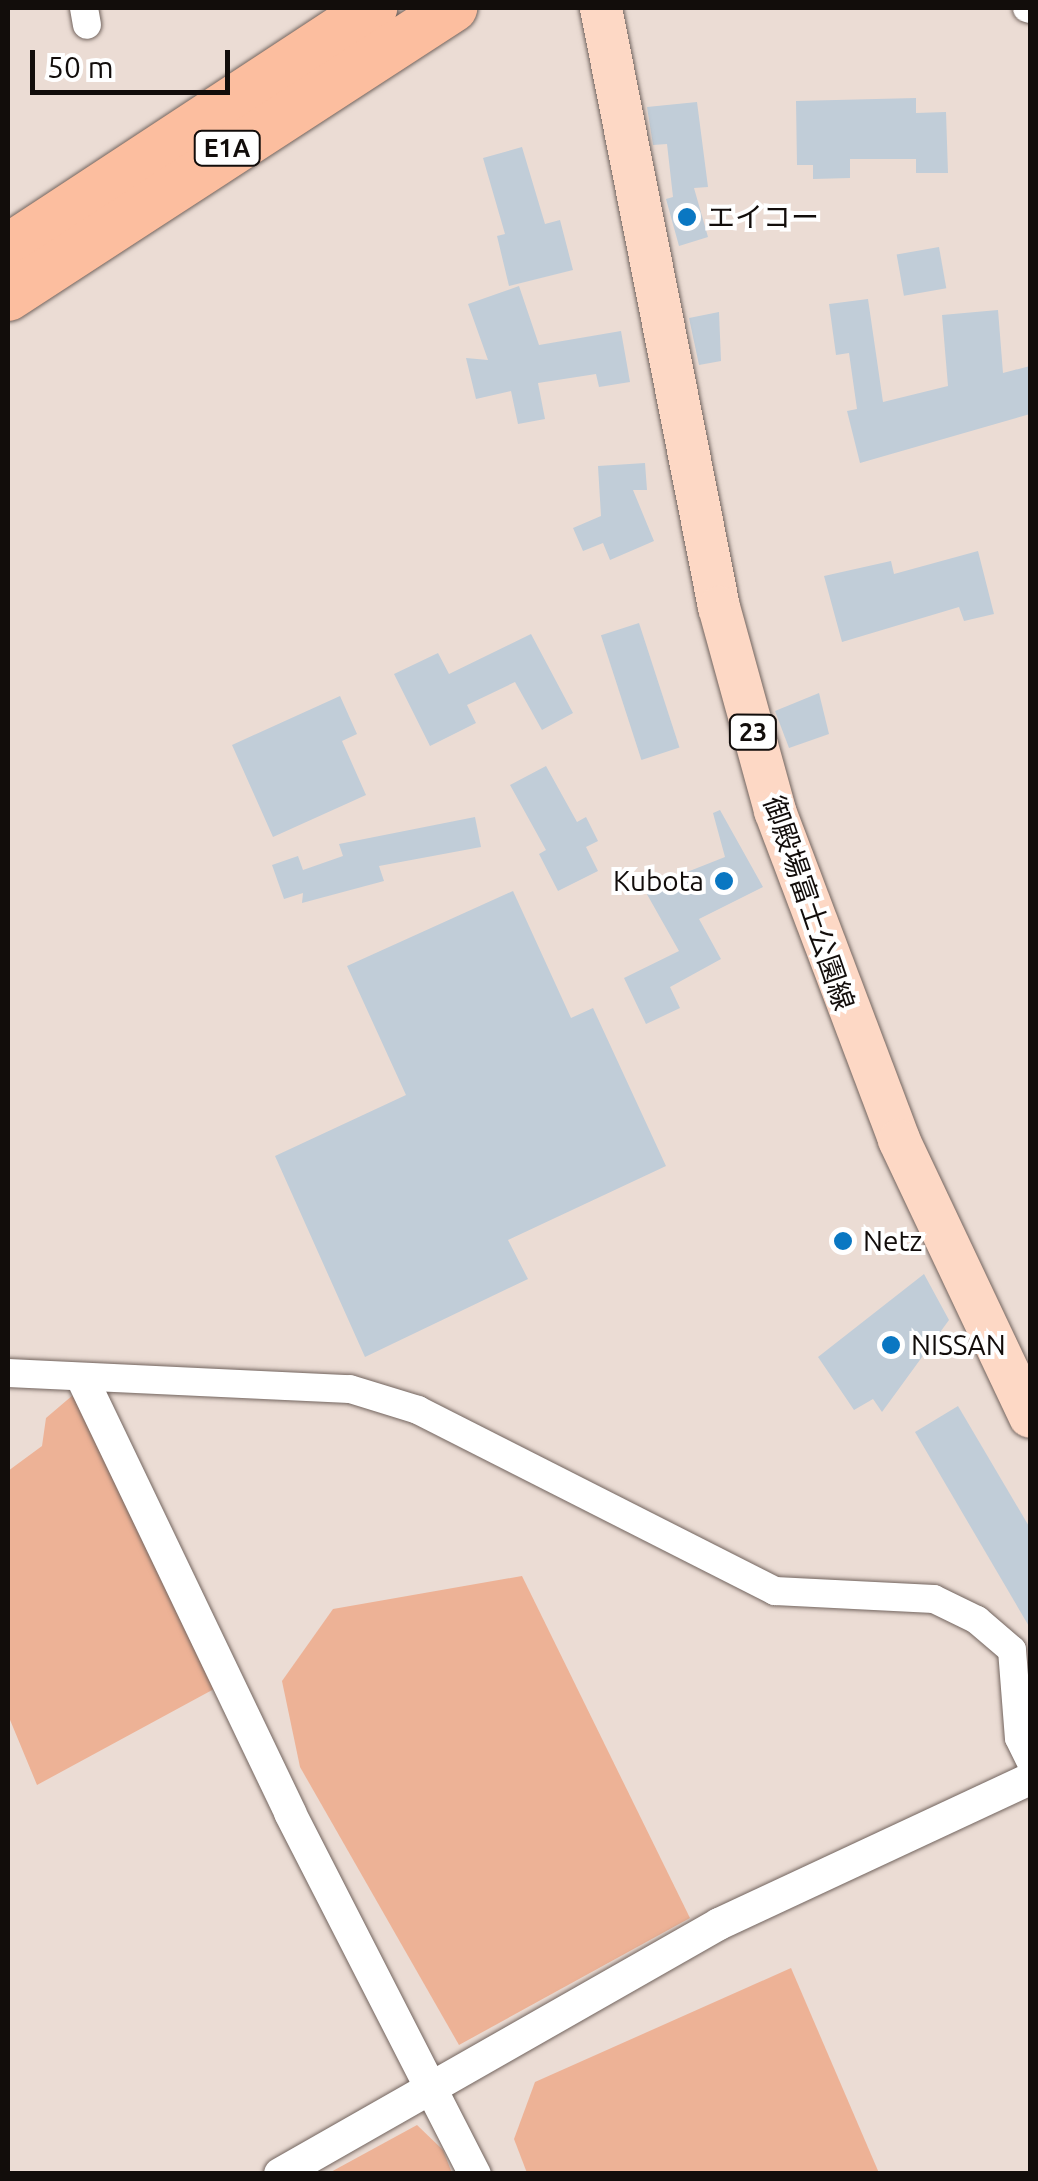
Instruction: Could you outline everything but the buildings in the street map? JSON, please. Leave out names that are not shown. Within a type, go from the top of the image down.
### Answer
[{"type":"highway","name":"E1A","points":[[8,248],[373,8]]},
{"type":"highway","name":"E1A","points":[[8,297],[452,8]]},
{"type":"main road","name":"御殿場富士公園線","points":[[601,8],[719,607],[774,811],[898,1140],[1030,1417]]},
{"type":"street","points":[[8,1373],[83,1380],[350,1389],[418,1410],[775,1591],[934,1599],[977,1620],[1012,1650],[1019,1738],[1030,1761]]},
{"type":"street","points":[[83,1380],[474,2174]]},
{"type":"street","points":[[280,2174],[719,1924],[1030,1779]]},
{"type":"shaded area","points":[[73,1395],[214,1689],[37,1785],[8,1715],[8,1471],[42,1446],[46,1418]]},
{"type":"shaded area","points":[[522,1576],[690,1918],[459,2045],[300,1767],[282,1681],[333,1609]]},
{"type":"shaded area","points":[[791,1968],[879,2173],[527,2173],[514,2139],[535,2082]]},
{"type":"shaded area","points":[[417,2125],[443,2150],[452,2173],[329,2173]]},
{"type":"place","name":"エイコー","points":[[687,217]]},
{"type":"place","name":"Kubota","points":[[724,881]]},
{"type":"place","name":"Netz","points":[[843,1241]]},
{"type":"place","name":"NISSAN","points":[[891,1345]]}]
